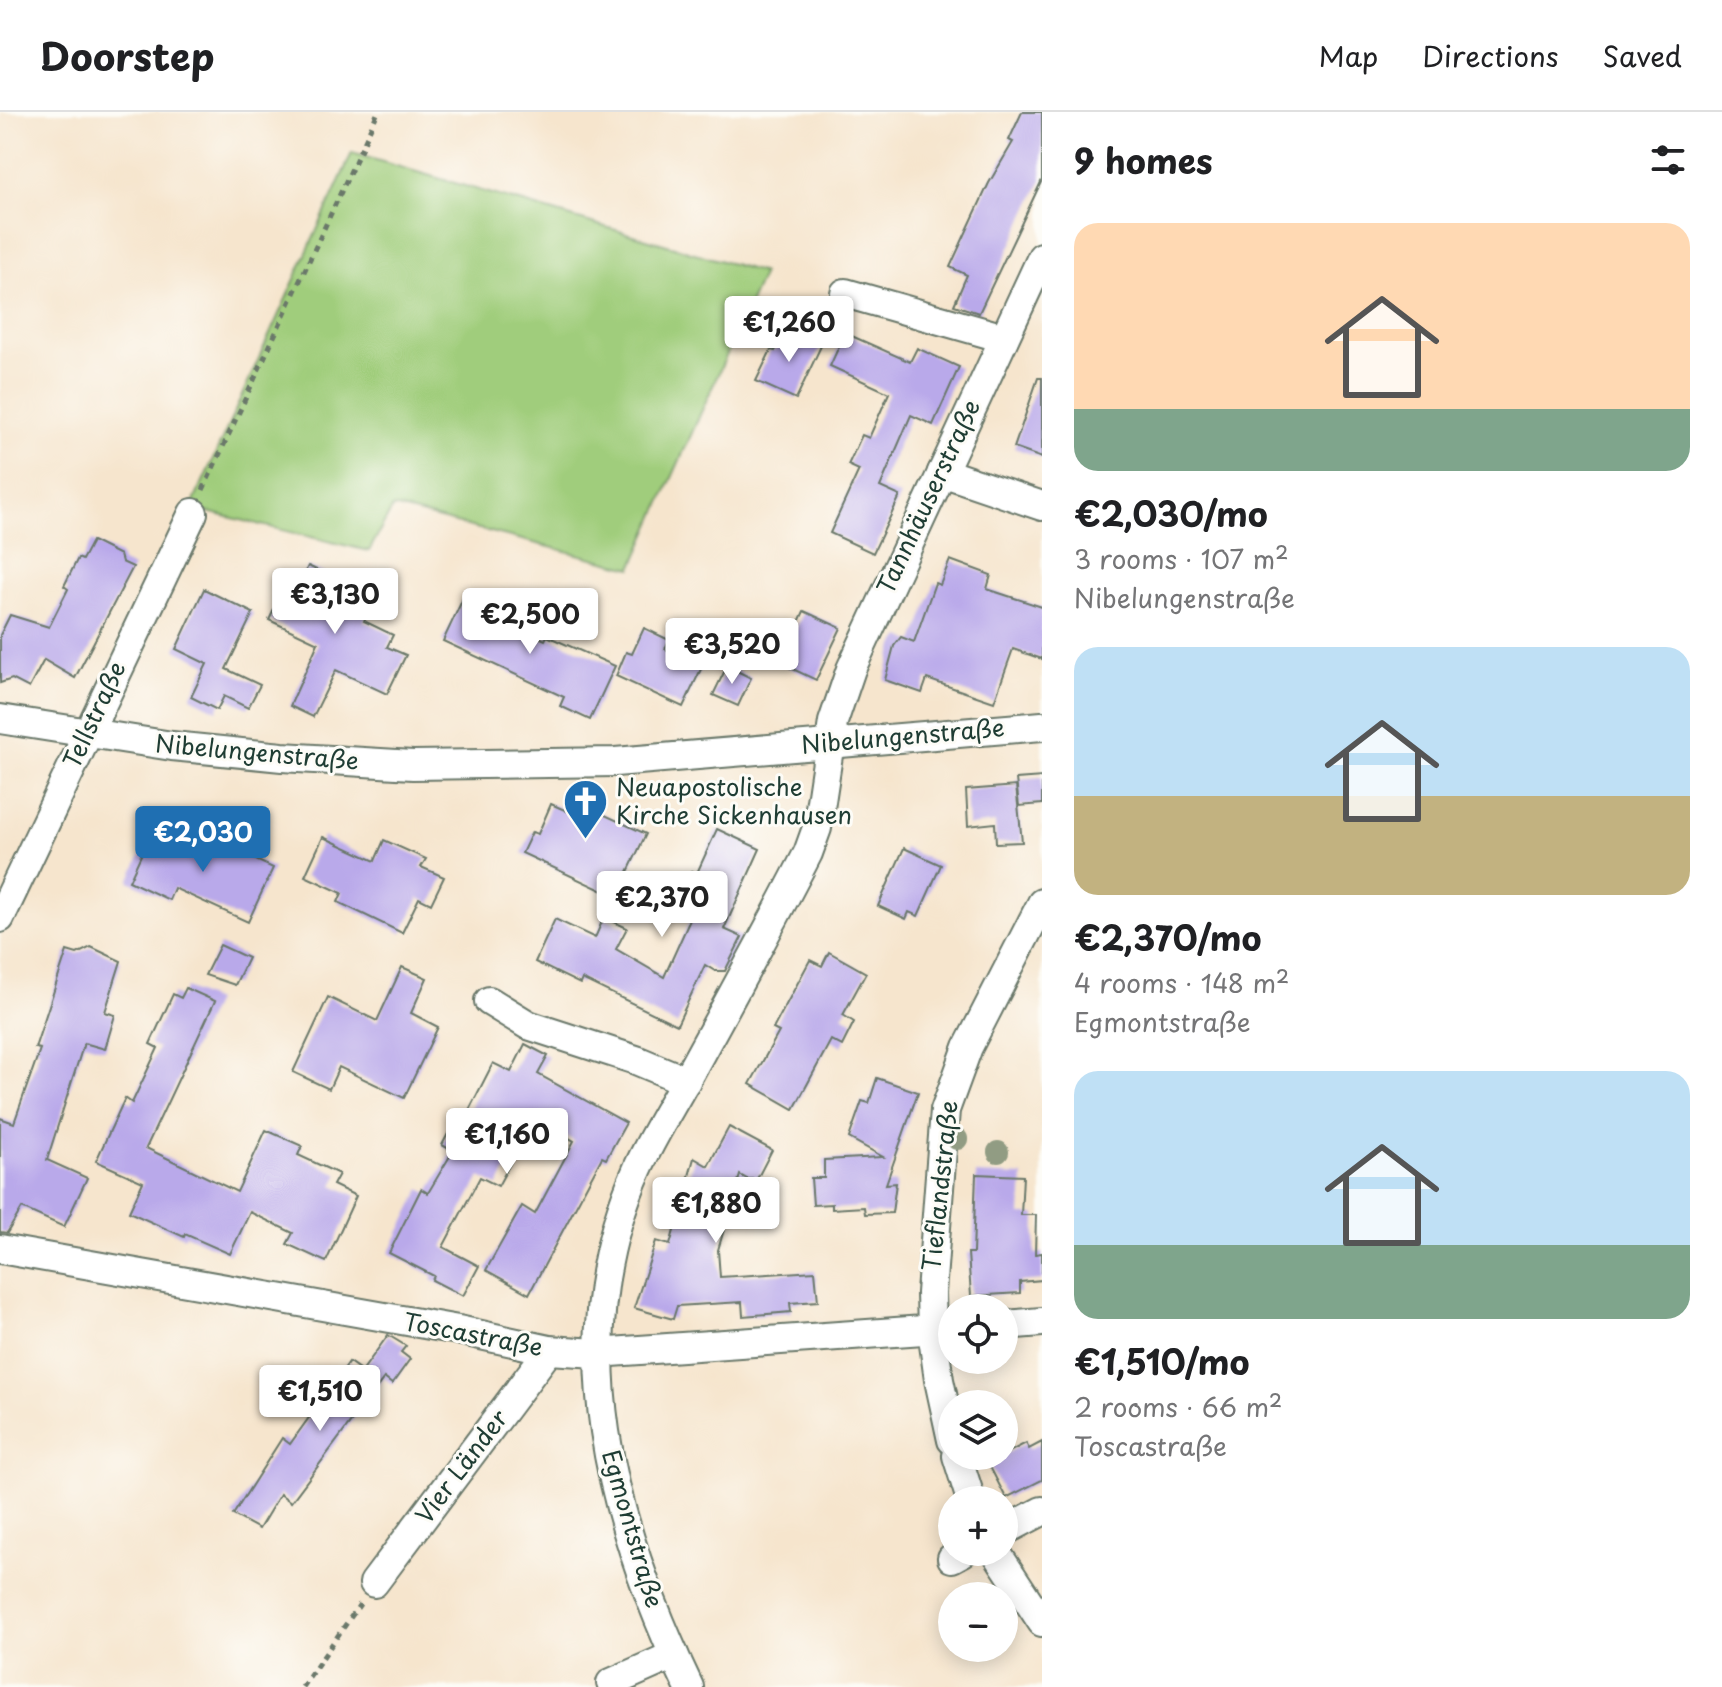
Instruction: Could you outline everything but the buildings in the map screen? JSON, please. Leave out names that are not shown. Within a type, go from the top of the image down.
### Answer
[{"type":"street","name":"Tannhäuserstraße","points":[[829,743],[851,669],[1042,257]]},
{"type":"street","points":[[845,293],[1004,338]]},
{"type":"street","points":[[942,472],[1042,506]]},
{"type":"street","name":"Tellstraße","points":[[0,918],[193,513]]},
{"type":"street","name":"Nibelungenstraße","points":[[0,719],[86,734],[282,757],[413,765],[615,762],[697,757],[1042,726]]},
{"type":"street","name":"Egmontstraße","points":[[689,1687],[653,1608],[619,1503],[599,1395],[597,1353],[604,1285],[626,1201],[638,1169],[808,853],[817,828],[829,743]]},
{"type":"street","name":"Tieflandstraße","points":[[938,1301],[932,1259],[945,1110],[968,1047],[1042,903]]},
{"type":"street","points":[[489,1001],[528,1025],[636,1060],[686,1081]]},
{"type":"street","name":"Toscastraße","points":[[0,1249],[458,1330],[549,1350],[597,1353],[938,1329]]},
{"type":"street","points":[[1018,1324],[1042,1322]]},
{"type":"street","name":"Vier Länder","points":[[374,1583],[549,1350]]},
{"type":"street","points":[[1018,1524],[1042,1511]]},
{"type":"street","points":[[1005,1566],[1042,1622]]},
{"type":"street","points":[[611,1683],[674,1655]]},
{"type":"path","points":[[193,513],[378,112]]},
{"type":"path","points":[[302,1687],[374,1583]]},
{"type":"green space","points":[[352,153],[763,273],[632,568],[393,507],[369,551],[191,508]]},
{"type":"place","name":"Neuapostolische Kirche Sickenhausen","points":[[585,841]]}]
